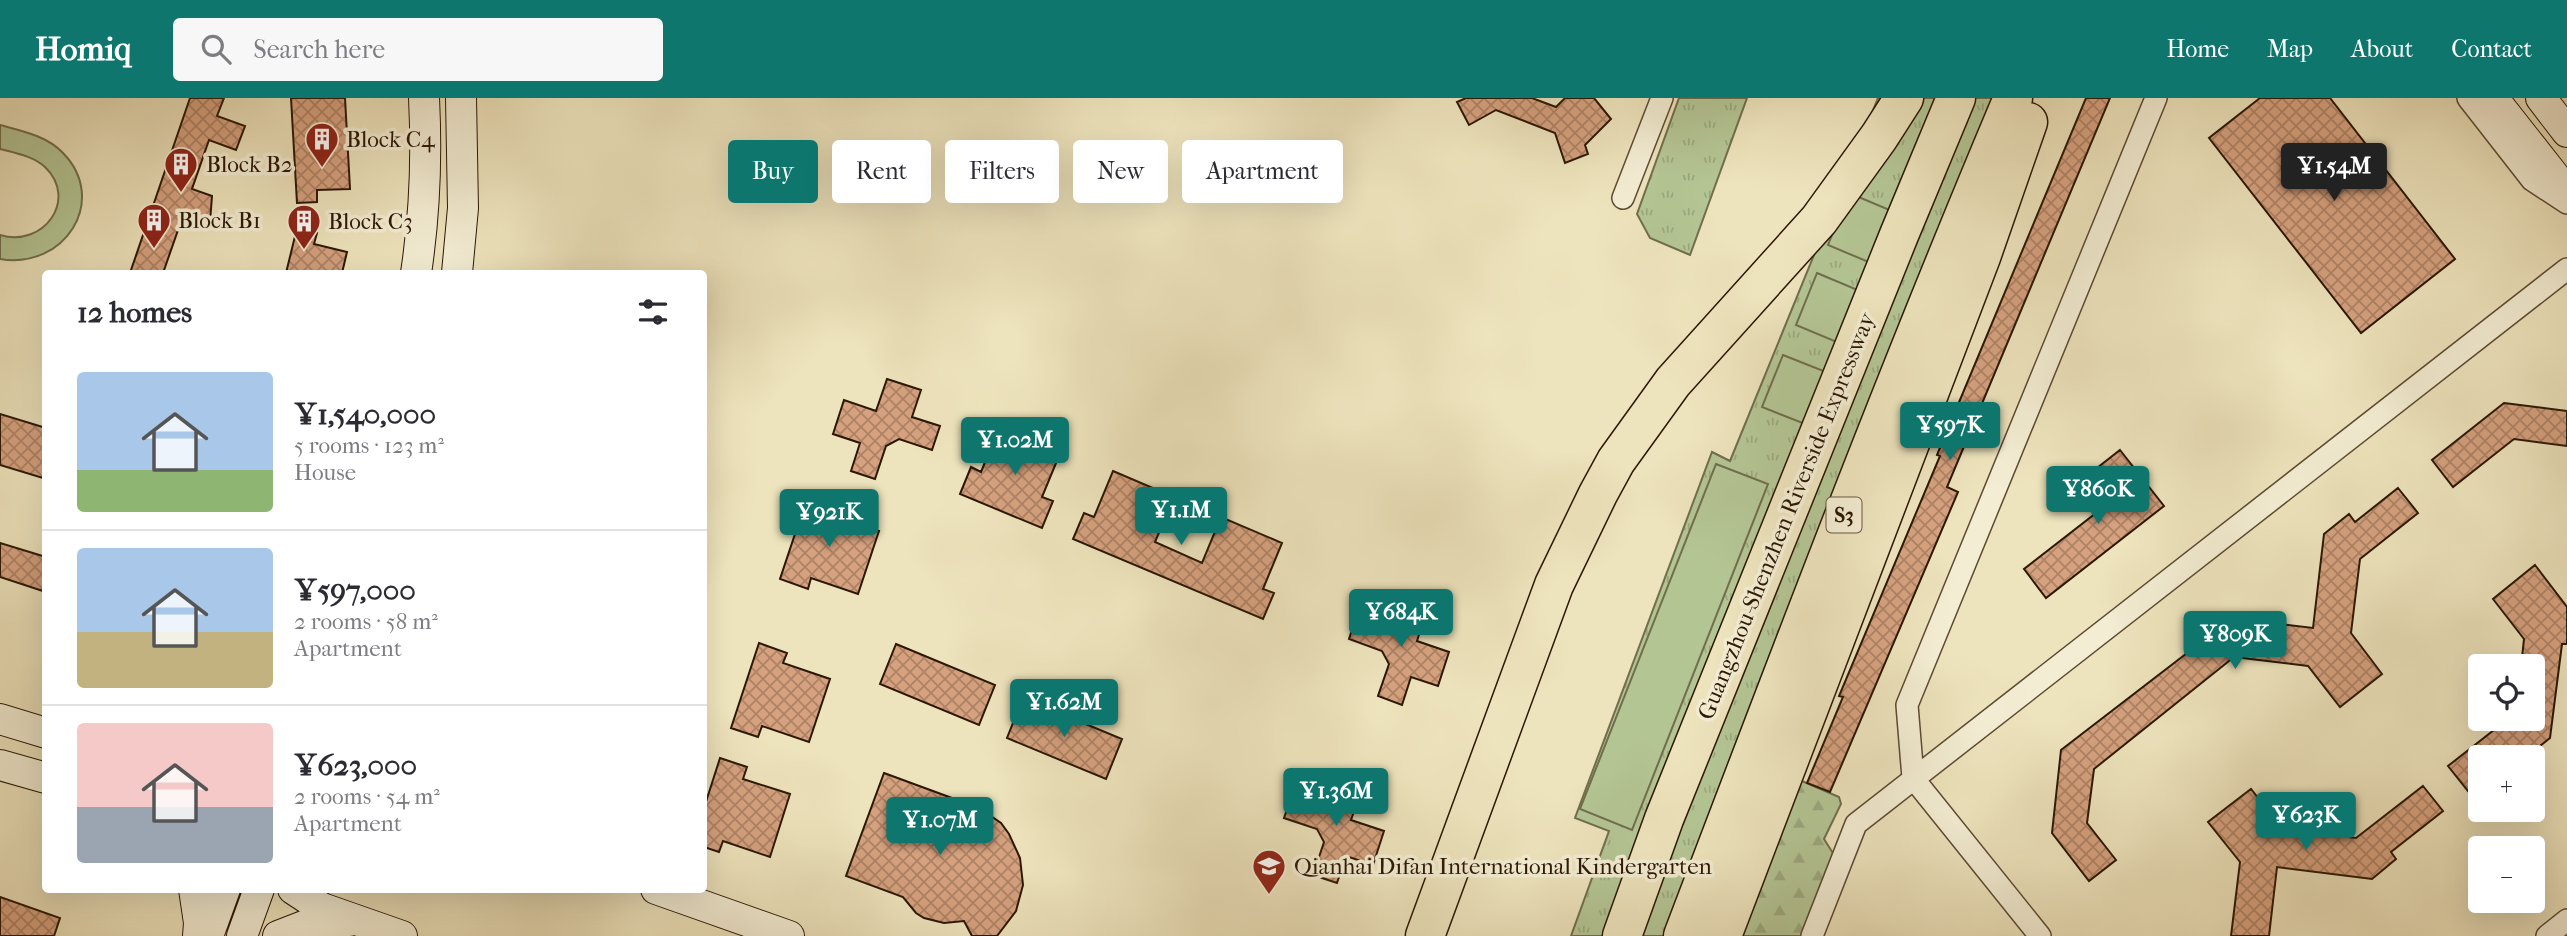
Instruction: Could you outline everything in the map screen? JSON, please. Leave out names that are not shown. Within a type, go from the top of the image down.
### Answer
[{"type":"highway","points":[[1425,936],[1554,585],[1610,472],[1674,382],[1819,220],[1880,137],[1904,98]]},
{"type":"highway","name":"Guangzhou-Shenzhen Riverside Expressway","points":[[1622,936],[1664,819],[1956,98]]},
{"type":"highway","name":"S3","points":[[1683,936],[1939,273],[2013,98]]},
{"type":"highway","points":[[1722,936],[1982,257],[2037,98]]},
{"type":"highway","points":[[1612,936],[1664,819]]},
{"type":"main road","points":[[416,270],[424,222],[427,156],[424,98]]},
{"type":"main road","points":[[457,270],[463,208],[461,98]]},
{"type":"main road","points":[[2493,98],[2567,192]]},
{"type":"main road","points":[[2541,98],[2567,132]]},
{"type":"main road","points":[[0,719],[42,732]]},
{"type":"main road","points":[[0,765],[42,777]]},
{"type":"main road","points":[[195,893],[198,936]]},
{"type":"main road","points":[[208,936],[224,893]]},
{"type":"main road","points":[[242,936],[258,893]]},
{"type":"main road","points":[[299,893],[322,908],[401,936]]},
{"type":"main road","points":[[667,893],[789,936]]},
{"type":"main road","points":[[278,936],[309,924],[327,921],[365,923]]},
{"type":"street","points":[[1623,198],[1662,98]]},
{"type":"street","points":[[2040,936],[1913,778],[1907,705],[2156,98]]},
{"type":"street","points":[[2468,98],[2532,180],[2567,203]]},
{"type":"street","points":[[1812,936],[1856,824],[2567,269]]},
{"type":"street","points":[[2547,936],[2567,920]]},
{"type":"green space","points":[[1679,98],[1747,98],[1690,255],[1650,238],[1637,214]]},
{"type":"green space","points":[[1878,98],[2019,98],[1712,936],[1571,936],[1609,831],[1575,818],[1712,452],[1730,461]]},
{"type":"green space","points":[[0,125],[34,135],[57,147],[76,172],[82,191],[80,210],[73,228],[61,243],[44,254],[23,260],[0,259],[0,235],[16,237],[42,228],[57,206],[58,193],[55,180],[40,163],[24,155],[0,149]]},
{"type":"green space","points":[[1849,193],[1892,211],[1871,263],[1828,245]]},
{"type":"green space","points":[[1817,273],[1860,291],[1839,343],[1796,325]]},
{"type":"green space","points":[[1783,355],[1826,372],[1805,424],[1762,407]]},
{"type":"green space","points":[[1716,464],[1768,484],[1632,830],[1580,809]]},
{"type":"green space","points":[[1795,778],[1839,797],[1841,804],[1824,839],[1836,858],[1806,936],[1733,936]]},
{"type":"building","points":[[190,98],[224,98],[217,116],[245,126],[236,150],[209,140],[192,189],[212,196],[210,222],[184,213],[164,270],[131,270]]},
{"type":"building","points":[[291,98],[345,98],[350,189],[317,190],[317,202],[297,203]]},
{"type":"building","points":[[1466,98],[1532,98],[1556,107],[1565,98],[1594,98],[1611,119],[1585,145],[1588,154],[1565,163],[1555,133],[1496,110],[1469,125],[1457,102]]},
{"type":"building","points":[[2086,98],[2110,98],[1947,487],[1958,492],[1830,792],[1807,783],[1843,697],[1839,696]]},
{"type":"building","points":[[2260,98],[2330,98],[2455,259],[2361,333],[2209,138]]},
{"type":"building","name":"Block C3","points":[[297,228],[317,233],[314,244],[347,252],[343,270],[287,270]]},
{"type":"building","points":[[887,379],[921,390],[912,417],[940,426],[932,450],[899,439],[886,446],[875,479],[851,471],[860,443],[833,434],[844,400],[876,411]]},
{"type":"building","points":[[2504,403],[2567,411],[2567,446],[2514,439],[2453,487],[2432,460]]},
{"type":"building","points":[[0,414],[42,427],[42,478],[0,465]]},
{"type":"building","points":[[1000,426],[1061,451],[1042,497],[1053,501],[1042,528],[960,494],[971,467],[981,472]]},
{"type":"building","points":[[2120,450],[2164,506],[2046,598],[2024,569],[2114,499],[2092,472]]},
{"type":"building","points":[[1113,471],[1174,497],[1155,542],[1202,563],[1221,517],[1282,543],[1263,589],[1274,593],[1263,619],[1073,539],[1084,513],[1094,517]]},
{"type":"building","points":[[2398,488],[2418,513],[2360,559],[2351,633],[2382,674],[2340,707],[2308,666],[2234,657],[2094,769],[2087,823],[2116,860],[2089,881],[2052,833],[2061,750],[2200,643],[2194,636],[2219,617],[2313,628],[2324,534],[2349,514],[2355,522]]},
{"type":"building","points":[[808,495],[836,504],[832,515],[879,531],[858,594],[811,578],[808,589],[780,579]]},
{"type":"building","points":[[0,543],[42,556],[42,591],[0,577]]},
{"type":"building","points":[[2535,565],[2567,607],[2567,644],[2562,644],[2550,738],[2541,745],[2475,745],[2493,731],[2545,731],[2545,654],[2522,654],[2524,639],[2493,599]]},
{"type":"building","points":[[1393,598],[1427,609],[1417,641],[1449,652],[1438,686],[1411,677],[1402,705],[1378,696],[1389,664],[1382,651],[1349,639],[1357,615],[1385,624]]},
{"type":"building","points":[[759,643],[787,653],[783,663],[830,679],[809,742],[762,726],[758,737],[731,728]]},
{"type":"building","points":[[896,644],[995,685],[979,725],[880,684]]},
{"type":"building","points":[[1023,698],[1122,739],[1106,779],[1007,738]]},
{"type":"building","points":[[2468,750],[2468,791],[2448,766]]},
{"type":"building","points":[[720,758],[747,767],[743,779],[790,794],[770,857],[723,841],[719,852],[707,848],[707,799]]},
{"type":"building","points":[[884,773],[979,808],[1001,823],[1009,834],[1020,858],[1023,885],[1016,911],[997,936],[972,936],[964,921],[944,923],[924,918],[916,913],[903,897],[846,876]]},
{"type":"building","points":[[1328,776],[1362,788],[1351,820],[1384,831],[1373,865],[1346,856],[1337,883],[1313,875],[1324,842],[1317,829],[1284,818],[1292,794],[1320,803]]},
{"type":"building","points":[[2423,786],[2443,811],[2391,852],[2396,859],[2372,879],[2277,867],[2269,936],[2231,936],[2240,862],[2208,822],[2251,789],[2282,829],[2356,838]]},
{"type":"building","points":[[0,897],[60,918],[54,936],[0,936]]},
{"type":"place","name":"Block C4","points":[[322,169]]},
{"type":"place","name":"Block B2","points":[[181,194]]},
{"type":"place","name":"Block B1","points":[[154,250]]},
{"type":"place","name":"Block C3","points":[[304,251]]},
{"type":"place","name":"Qianhai Difan International Kindergarten","points":[[1269,896]]}]
